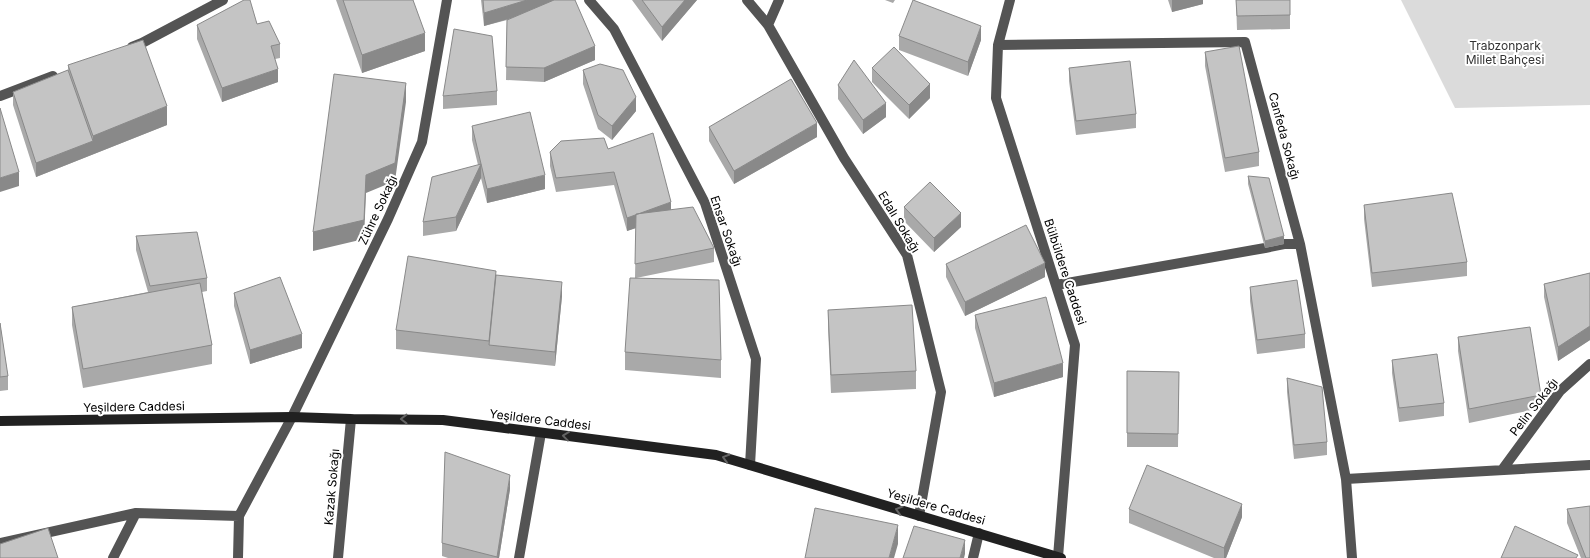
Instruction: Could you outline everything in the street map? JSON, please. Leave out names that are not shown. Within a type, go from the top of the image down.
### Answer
[{"type":"street","points":[[125,49],[142,43],[223,0]]},
{"type":"street","name":"Zühre Sokağı","points":[[239,516],[292,417],[388,219],[422,142],[448,0]]},
{"type":"street","name":"Ensar Sokağı","points":[[589,0],[614,29],[705,203],[756,359],[750,465]]},
{"type":"street","name":"Edalı Sokağı","points":[[746,0],[768,25],[844,158],[907,255],[941,392],[919,516]]},
{"type":"street","points":[[768,25],[780,0]]},
{"type":"street","name":"Bülbüldere Caddesi","points":[[1010,0],[998,45],[996,98],[1075,345],[1060,558]]},
{"type":"street","name":"Canfeda Sokağı","points":[[998,45],[1246,42],[1300,244],[1346,480],[1352,558]]},
{"type":"street","points":[[0,96],[62,73]]},
{"type":"street","points":[[1056,285],[1284,244],[1300,244]]},
{"type":"street","name":"Pelin Sokağı","points":[[1502,470],[1560,391],[1590,364]]},
{"type":"street","name":"Yeşildere Caddesi","points":[[0,421],[292,417],[443,420],[716,455],[1060,558]]},
{"type":"street","name":"Kazak Sokağı","points":[[338,558],[351,419]]},
{"type":"street","points":[[519,558],[541,433]]},
{"type":"street","points":[[1346,480],[1590,465]]},
{"type":"street","points":[[113,558],[136,513]]},
{"type":"street","points":[[0,543],[136,513],[239,516],[238,558]]},
{"type":"street","points":[[973,558],[979,533]]},
{"type":"green space","name":"Trabzonpark Millet Bahçesi","points":[[1401,0],[1590,0],[1590,105],[1455,108]]},
{"type":"building","points":[[244,0],[250,0],[257,24],[269,21],[280,44],[271,46],[278,69],[222,88],[197,25]]},
{"type":"building","points":[[343,0],[413,0],[425,33],[362,55]]},
{"type":"building","points":[[483,0],[527,0],[484,13]]},
{"type":"building","points":[[554,0],[575,0],[595,46],[544,68],[506,67],[507,20]]},
{"type":"building","points":[[642,0],[685,0],[662,27]]},
{"type":"building","points":[[913,0],[981,26],[968,62],[899,36]]},
{"type":"building","points":[[1236,0],[1290,0],[1290,15],[1237,16]]},
{"type":"building","points":[[454,29],[492,36],[497,91],[443,96]]},
{"type":"building","points":[[143,40],[167,106],[93,136],[68,65]]},
{"type":"building","points":[[1239,46],[1259,152],[1225,158],[1205,52]]},
{"type":"building","points":[[894,47],[930,84],[909,105],[872,68]]},
{"type":"building","points":[[854,60],[886,103],[863,120],[838,85]]},
{"type":"building","points":[[1130,61],[1136,114],[1076,121],[1069,68]]},
{"type":"building","points":[[600,64],[623,70],[636,97],[612,126],[598,115],[583,70]]},
{"type":"building","points":[[68,70],[93,141],[36,163],[13,92]]},
{"type":"building","points":[[334,74],[406,83],[395,163],[366,175],[364,220],[313,232]]},
{"type":"building","points":[[791,79],[817,123],[734,171],[709,127]]},
{"type":"building","points":[[0,108],[19,172],[0,178]]},
{"type":"building","points":[[530,112],[545,175],[487,189],[472,126]]},
{"type":"building","points":[[653,133],[671,202],[627,218],[614,172],[556,178],[550,152],[561,141],[604,138],[608,149]]},
{"type":"building","points":[[481,164],[456,217],[423,222],[432,177]]},
{"type":"building","points":[[1248,176],[1269,178],[1284,236],[1265,241]]},
{"type":"building","points":[[930,182],[961,213],[934,238],[904,207]]},
{"type":"building","points":[[1452,193],[1467,262],[1372,273],[1364,205]]},
{"type":"building","points":[[693,207],[714,248],[635,264],[636,214]]},
{"type":"building","points":[[1026,225],[1045,263],[965,302],[946,264]]},
{"type":"building","points":[[197,232],[207,278],[150,286],[136,236]]},
{"type":"building","points":[[408,256],[496,271],[489,341],[396,330]]},
{"type":"building","points":[[1590,273],[1590,326],[1558,347],[1544,284]]},
{"type":"building","points":[[496,275],[562,282],[555,352],[489,345]]},
{"type":"building","points":[[280,277],[302,334],[250,350],[234,293]]},
{"type":"building","points":[[630,278],[719,280],[721,360],[625,352]]},
{"type":"building","points":[[1297,280],[1305,334],[1257,340],[1250,287]]},
{"type":"building","points":[[200,283],[212,345],[83,369],[72,307]]},
{"type":"building","points":[[1046,297],[1063,363],[994,383],[975,315]]},
{"type":"building","points":[[912,305],[916,371],[831,375],[828,310]]},
{"type":"building","points":[[0,323],[8,376],[0,377]]},
{"type":"building","points":[[1530,327],[1541,395],[1469,409],[1458,337]]},
{"type":"building","points":[[1437,354],[1444,403],[1399,408],[1392,360]]},
{"type":"building","points":[[1127,371],[1179,372],[1178,434],[1127,433]]},
{"type":"building","points":[[1287,378],[1322,387],[1327,442],[1294,445]]},
{"type":"building","points":[[445,452],[510,475],[497,557],[442,543]]},
{"type":"building","points":[[1147,465],[1242,504],[1224,548],[1129,509]]},
{"type":"building","points":[[1590,506],[1590,558],[1586,558],[1567,509]]},
{"type":"building","points":[[815,508],[898,525],[889,558],[805,558]]},
{"type":"building","points":[[914,526],[965,540],[960,558],[903,558]]},
{"type":"building","points":[[1515,526],[1578,555],[1576,558],[1501,558]]},
{"type":"building","points":[[48,528],[58,558],[0,558],[0,544]]}]
